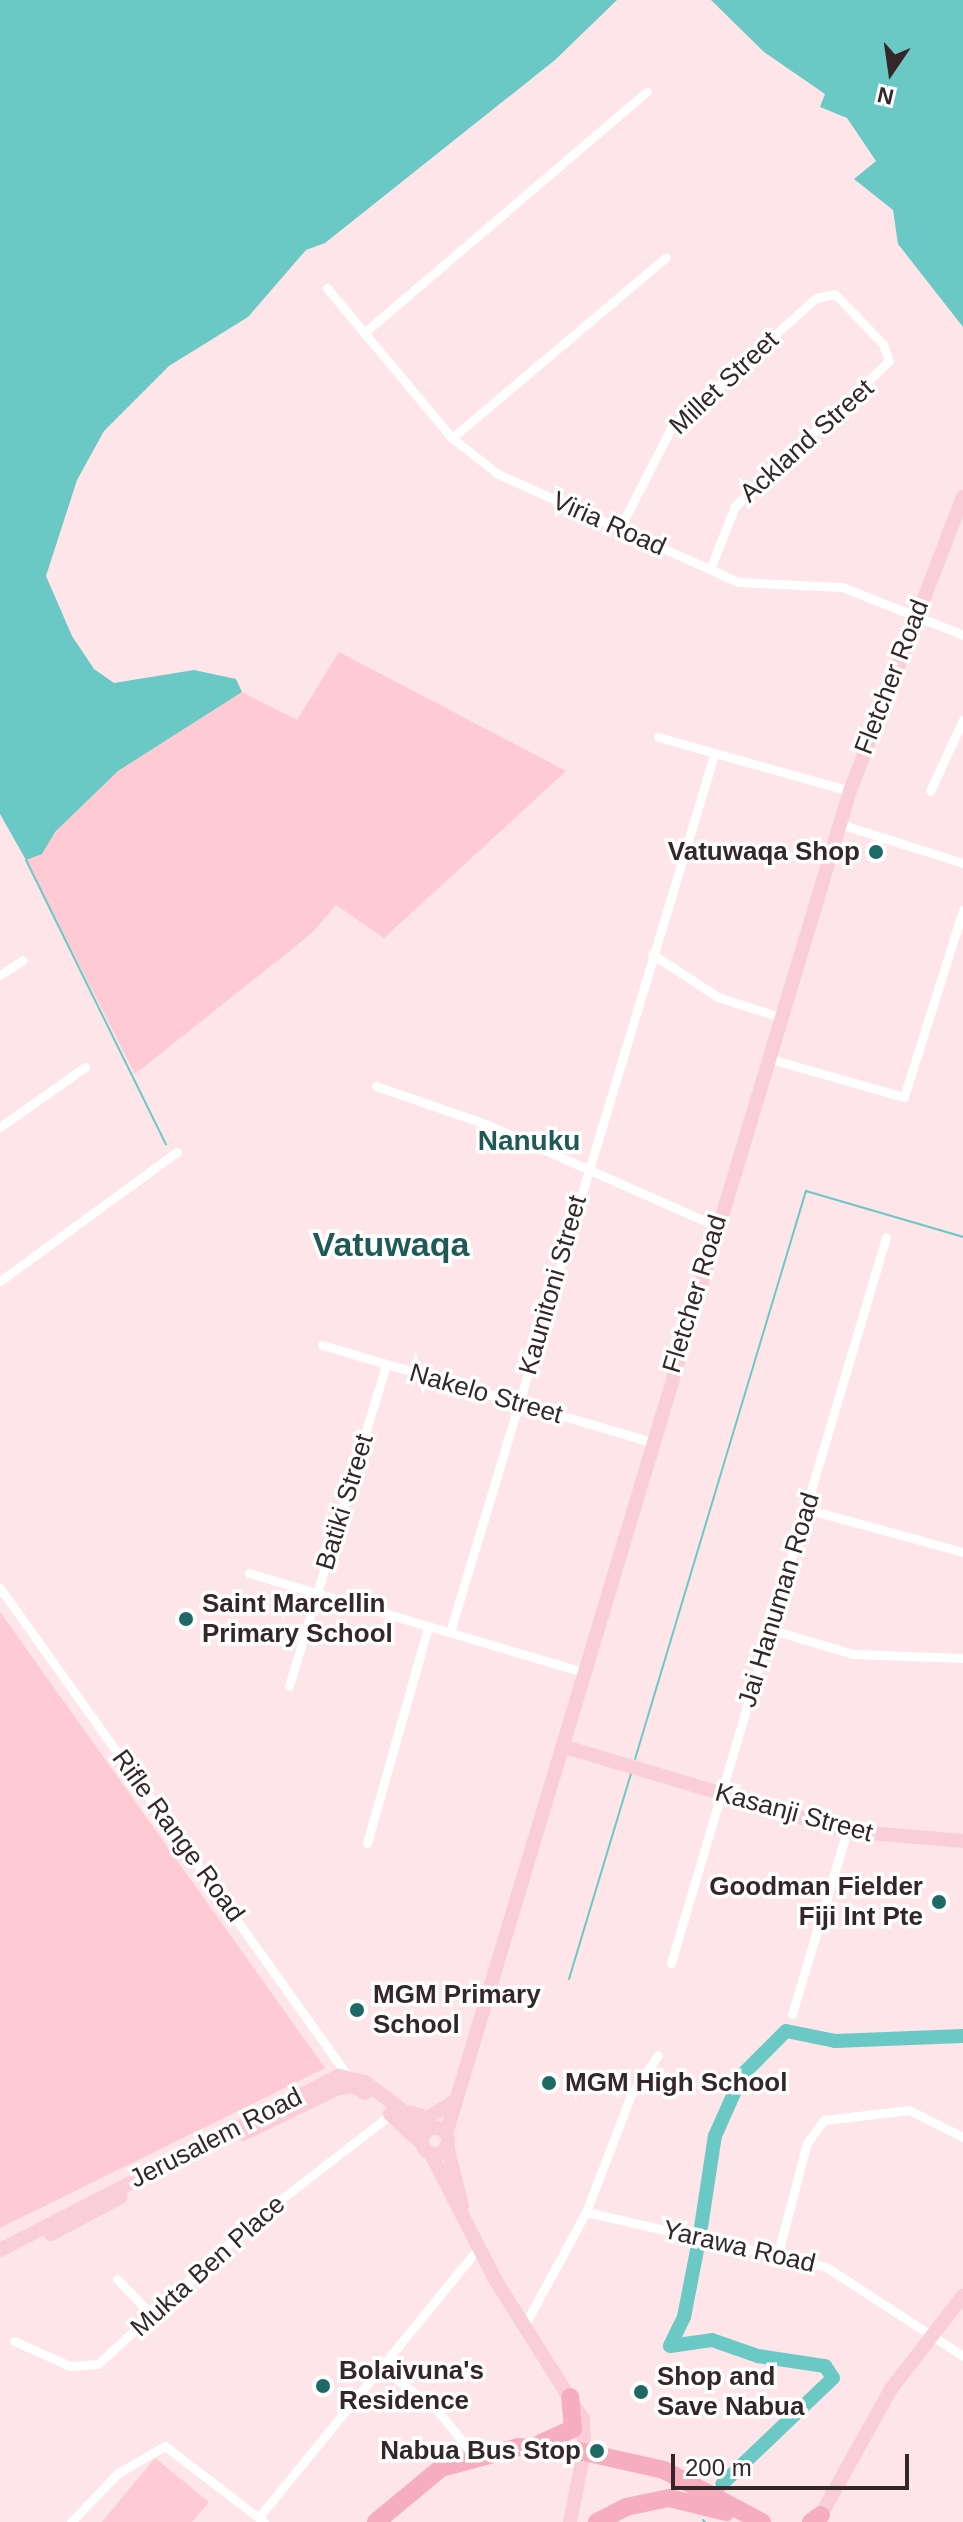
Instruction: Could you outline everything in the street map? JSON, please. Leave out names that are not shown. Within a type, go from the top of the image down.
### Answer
[{"type":"highway","points":[[376,2522],[418,2484],[474,2455],[519,2447],[571,2432],[570,2397]]},
{"type":"highway","points":[[519,2447],[584,2452],[690,2480],[762,2522]]},
{"type":"highway","points":[[597,2522],[626,2507],[669,2498],[711,2504],[741,2522]]},
{"type":"main road","name":"Fletcher Road","points":[[435,2139],[455,2101],[716,1226],[850,791],[963,497]]},
{"type":"main road","name":"Kasanji Street","points":[[562,1746],[847,1831],[963,1841]]},
{"type":"main road","points":[[351,2081],[427,2118],[455,2101]]},
{"type":"main road","points":[[351,2081],[390,2115],[435,2139]]},
{"type":"main road","name":"Jerusalem Road","points":[[0,2250],[294,2097],[351,2081]]},
{"type":"main road","name":"Jerusalem Road","points":[[0,2260],[351,2081]]},
{"type":"main road","points":[[379,2093],[435,2139],[479,2247],[523,2328],[583,2419],[584,2452],[570,2522]]},
{"type":"main road","points":[[816,2520],[891,2389],[963,2296]]},
{"type":"street","points":[[364,333],[647,91]]},
{"type":"street","points":[[452,438],[666,257]]},
{"type":"street","name":"Viria Road","points":[[327,288],[452,438],[498,474],[710,569],[754,584],[842,587],[963,635]]},
{"type":"street","name":"Millet Street","points":[[619,530],[671,428],[816,298],[835,294],[862,322]]},
{"type":"street","name":"Ackland Street","points":[[710,569],[735,506],[889,361],[862,322]]},
{"type":"street","points":[[930,791],[963,720]]},
{"type":"street","points":[[658,737],[850,791]]},
{"type":"street","name":"Kaunitoni Street","points":[[450,1632],[586,1169],[714,755]]},
{"type":"street","points":[[840,824],[963,863]]},
{"type":"street","points":[[767,1058],[904,1097],[963,910]]},
{"type":"street","points":[[652,954],[718,997],[780,1017]]},
{"type":"street","points":[[0,975],[23,960]]},
{"type":"street","points":[[0,1127],[85,1067]]},
{"type":"street","points":[[376,1086],[486,1124],[716,1226]]},
{"type":"street","points":[[0,1281],[177,1152]]},
{"type":"street","name":"Jai Hanuman Road","points":[[671,1963],[886,1237]]},
{"type":"street","name":"Nakelo Street","points":[[322,1345],[651,1442]]},
{"type":"street","name":"Batiki Street","points":[[289,1686],[386,1364]]},
{"type":"street","points":[[806,1509],[963,1552]]},
{"type":"street","points":[[249,1573],[584,1672]]},
{"type":"street","name":"Rifle Range Road","points":[[0,1588],[351,2081]]},
{"type":"street","points":[[367,1843],[428,1627]]},
{"type":"street","points":[[769,1629],[853,1654],[963,1658]]},
{"type":"street","points":[[792,2014],[847,1831]]},
{"type":"street","points":[[523,2328],[586,2212],[631,2095],[658,2055]]},
{"type":"street","points":[[777,2257],[807,2143],[824,2120],[909,2110],[963,2137]]},
{"type":"street","name":"Mukta Ben Place","points":[[14,2341],[89,2368],[153,2316],[253,2221],[390,2115]]},
{"type":"street","name":"Yarawa Road","points":[[586,2212],[826,2267],[963,2356]]},
{"type":"street","points":[[71,2522],[118,2473],[165,2446],[262,2520],[479,2247]]},
{"type":"street","points":[[117,2279],[153,2316]]},
{"type":"street","points":[[383,2369],[435,2408],[474,2455]]},
{"type":"shaded area","points":[[339,652],[566,771],[384,938],[336,905],[312,933],[135,1074],[26,860],[118,771],[242,692],[297,720]]},
{"type":"shaded area","points":[[0,1612],[325,2068],[0,2228]]},
{"type":"shaded area","points":[[155,2458],[209,2502],[192,2522],[102,2522]]},
{"type":"water","points":[[0,0],[617,0],[555,60],[325,243],[306,250],[248,317],[169,366],[104,431],[77,480],[46,576],[72,636],[94,669],[114,683],[194,670],[236,679],[242,692],[118,771],[55,832],[42,854],[26,860],[0,814]]},
{"type":"water","points":[[711,0],[963,0],[963,327],[898,244],[893,210],[854,179],[876,161],[847,118],[820,107],[825,94],[764,52]]},
{"type":"waterway","points":[[26,860],[166,1144]]},
{"type":"waterway","points":[[635,1759],[806,1191],[963,1237]]},
{"type":"waterway","points":[[569,1979],[631,1773]]},
{"type":"waterway","points":[[701,2227],[715,2136],[742,2075],[786,2031],[835,2041],[963,2036]]},
{"type":"waterway","points":[[698,2245],[684,2317],[670,2346],[712,2340],[758,2356],[825,2366],[833,2378],[722,2484]]},
{"type":"place","name":"Vatuwaqa Shop","points":[[876,852]]},
{"type":"place","name":"Saint Marcellin Primary School","points":[[186,1619]]},
{"type":"place","name":"Goodman Fielder Fiji Int Pte","points":[[939,1902]]},
{"type":"place","name":"MGM Primary School","points":[[357,2010]]},
{"type":"place","name":"MGM High School","points":[[549,2083]]},
{"type":"place","name":"Bolaivuna's Residence","points":[[323,2386]]},
{"type":"place","name":"Shop and Save Nabua","points":[[641,2392]]},
{"type":"place","name":"Nabua Bus Stop","points":[[597,2451]]},
{"type":"district","name":"Nanuku","points":[[529,1141]]},
{"type":"district","name":"Vatuwaqa","points":[[391,1245]]}]
